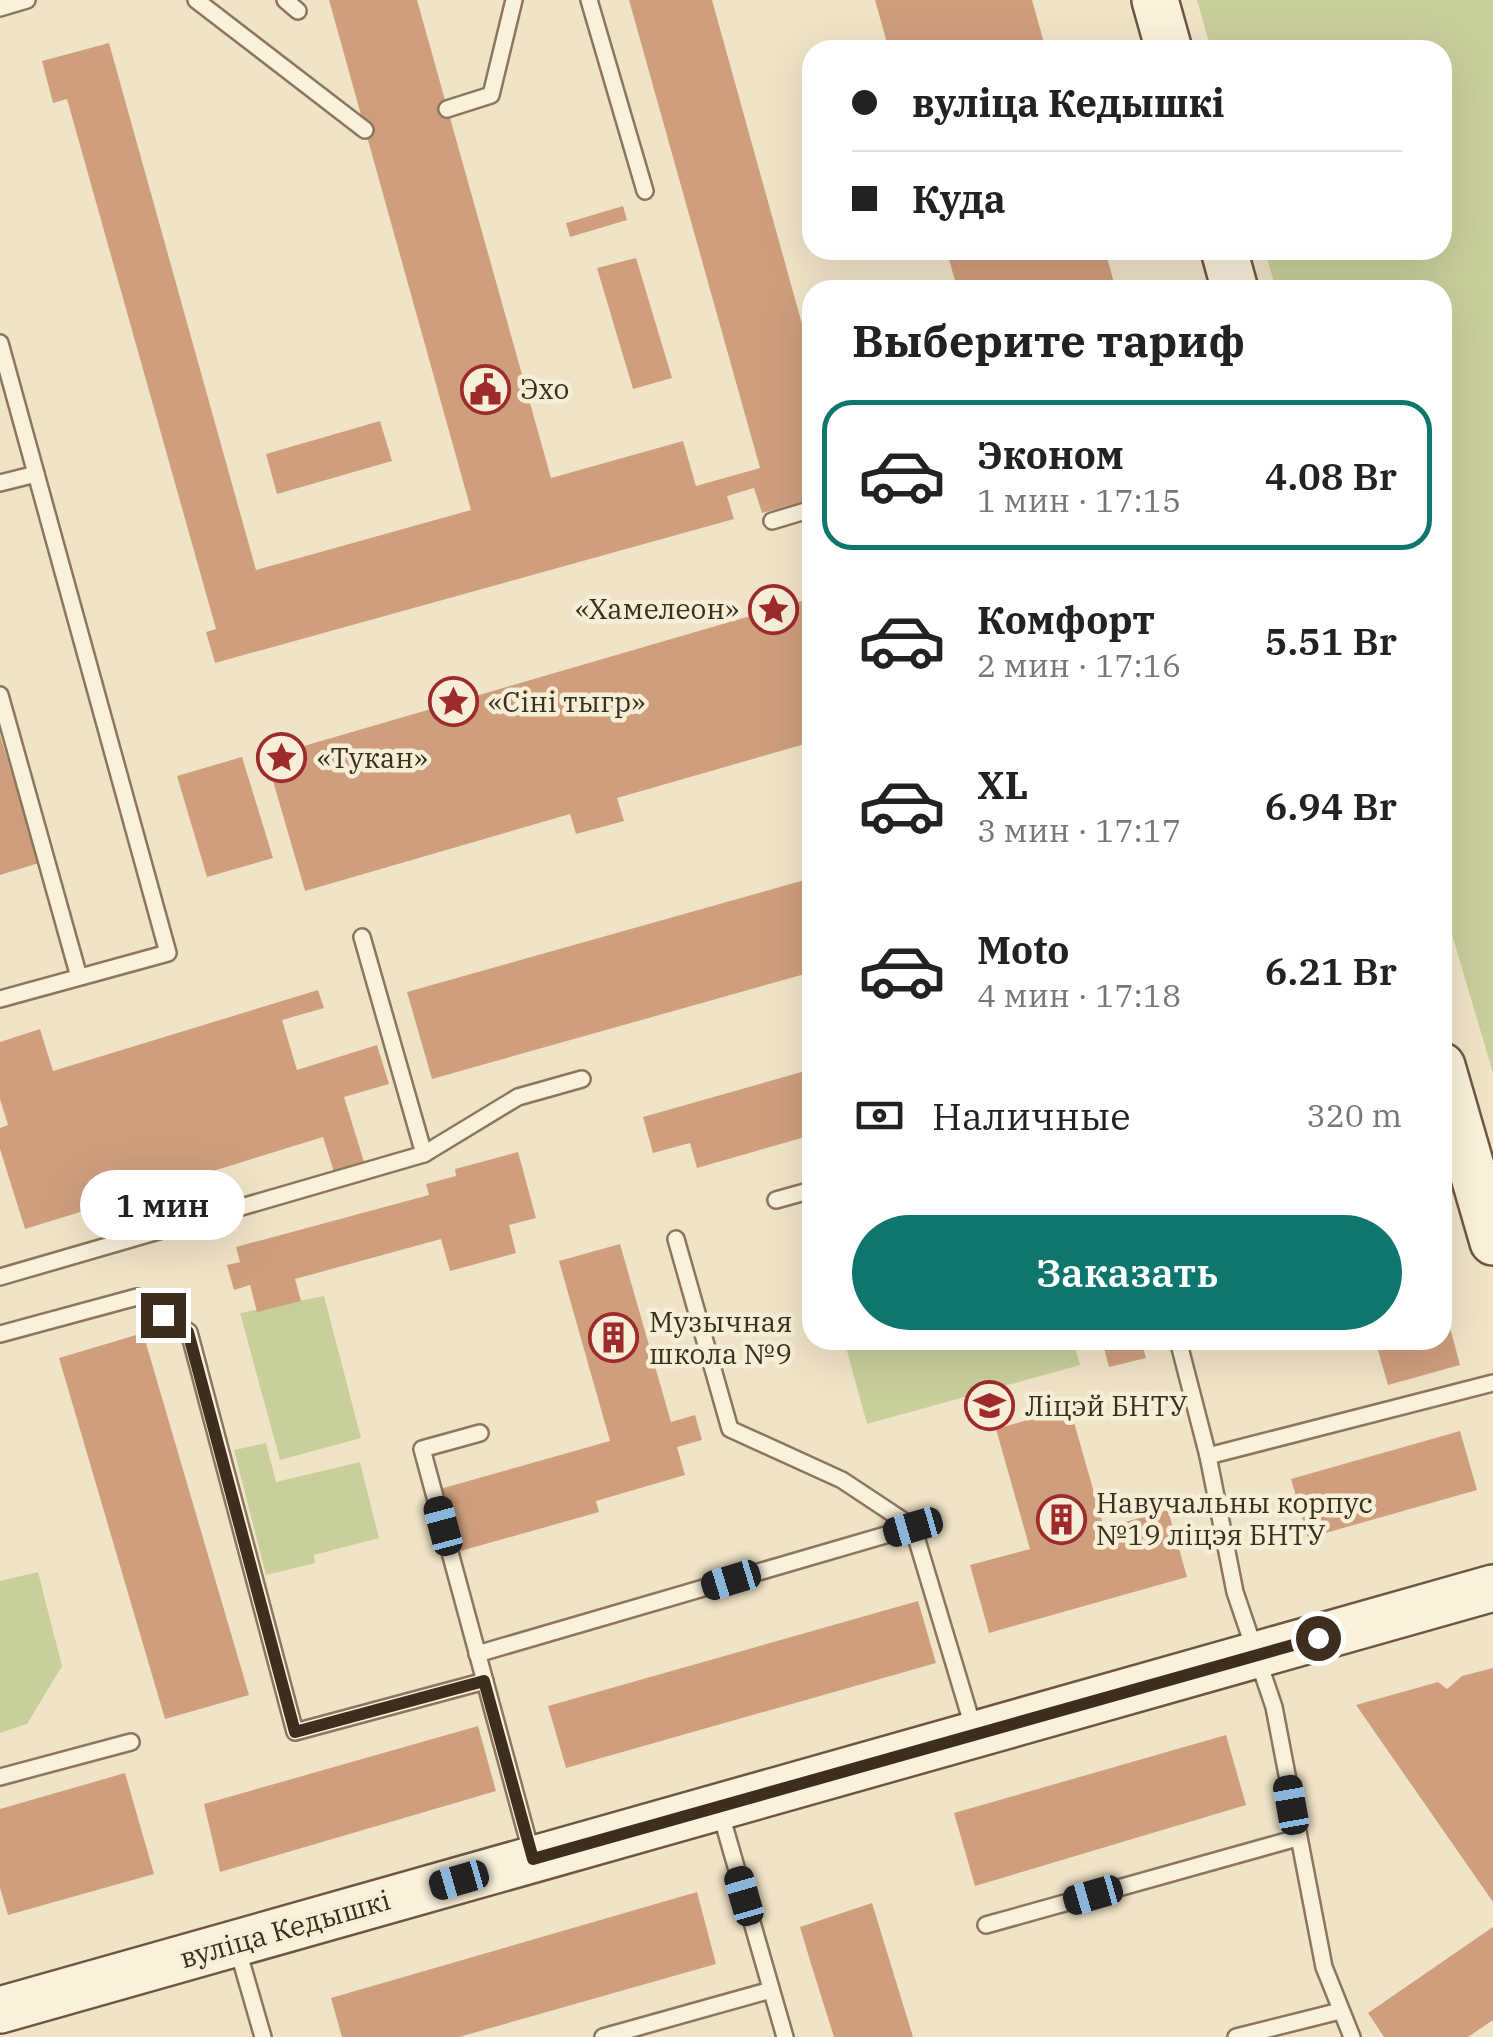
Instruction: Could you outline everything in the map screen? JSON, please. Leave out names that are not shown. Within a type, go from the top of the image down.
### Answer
[{"type":"street","points":[[1155,0],[1166,40]]},
{"type":"street","points":[[1452,1101],[1493,1242]]},
{"type":"street","name":"вуліца Кедышкі","points":[[0,2010],[1493,1588]]},
{"type":"lane","points":[[0,8],[27,0]]},
{"type":"lane","points":[[196,0],[366,130]]},
{"type":"lane","points":[[448,108],[491,95],[514,0]]},
{"type":"lane","points":[[589,0],[645,191]]},
{"type":"lane","points":[[0,343],[168,953],[0,999]]},
{"type":"lane","points":[[0,482],[36,474]]},
{"type":"lane","points":[[772,521],[802,512]]},
{"type":"lane","points":[[0,696],[79,977]]},
{"type":"lane","points":[[362,938],[424,1154]]},
{"type":"lane","points":[[0,1276],[424,1154],[518,1097],[582,1078]]},
{"type":"lane","points":[[776,1200],[802,1193]]},
{"type":"lane","points":[[676,1239],[730,1430],[842,1480],[913,1527],[976,1734]]},
{"type":"lane","points":[[0,1334],[137,1297],[188,1332],[295,1732],[484,1681]]},
{"type":"lane","points":[[1181,1350],[1208,1456],[1235,1592],[1274,1708],[1324,1967],[1352,2037]]},
{"type":"lane","points":[[1208,1456],[1493,1384]]},
{"type":"lane","points":[[480,1433],[422,1448],[533,1859]]},
{"type":"lane","points":[[477,1654],[913,1527]]},
{"type":"lane","points":[[0,1777],[131,1742]]},
{"type":"lane","points":[[719,1807],[785,2037]]},
{"type":"lane","points":[[986,1925],[1297,1838]]},
{"type":"lane","points":[[236,1943],[263,2037]]},
{"type":"lane","points":[[602,2037],[772,1990]]},
{"type":"lane","points":[[1236,2037],[1340,2011]]},
{"type":"green space","points":[[1197,0],[1493,0],[1493,1073],[1452,934],[1452,280],[1273,280],[1268,260],[1452,260],[1452,40],[1208,40]]},
{"type":"green space","points":[[324,1296],[361,1438],[280,1460],[240,1313]]},
{"type":"green space","points":[[847,1350],[1076,1350],[1080,1365],[867,1424]]},
{"type":"green space","points":[[266,1443],[276,1482],[360,1462],[379,1538],[314,1555],[315,1563],[266,1575],[234,1450]]},
{"type":"green space","points":[[38,1572],[62,1666],[27,1724],[0,1733],[0,1581]]},
{"type":"building","points":[[329,0],[417,0],[551,478],[683,441],[696,486],[760,468],[629,0],[712,0],[802,324],[802,502],[762,513],[754,488],[727,496],[734,519],[215,663],[206,632],[216,629],[67,99],[53,103],[42,61],[109,43],[256,570],[471,510]]},
{"type":"building","points":[[875,0],[1032,0],[1043,40],[886,40]]},
{"type":"building","points":[[623,206],[627,220],[570,237],[566,223]]},
{"type":"building","points":[[636,258],[672,378],[633,389],[597,268]]},
{"type":"building","points":[[949,260],[1108,260],[1113,280],[955,280]]},
{"type":"building","points":[[380,421],[392,461],[277,494],[266,454]]},
{"type":"building","points":[[802,601],[802,745],[617,798],[624,821],[576,834],[570,814],[305,891],[266,757]]},
{"type":"building","points":[[0,735],[39,863],[0,875]]},
{"type":"building","points":[[242,757],[273,858],[207,877],[177,776]]},
{"type":"building","points":[[802,881],[802,975],[432,1079],[407,992]]},
{"type":"building","points":[[318,990],[324,1008],[282,1020],[297,1070],[377,1045],[389,1084],[344,1097],[364,1162],[334,1172],[323,1137],[25,1229],[0,1149],[0,1128],[8,1125],[0,1099],[0,1042],[40,1029],[53,1071]]},
{"type":"building","points":[[802,1072],[802,1138],[697,1168],[690,1143],[653,1153],[643,1117]]},
{"type":"building","points":[[518,1152],[536,1218],[509,1225],[516,1253],[450,1271],[441,1239],[295,1279],[301,1301],[257,1312],[250,1285],[234,1290],[227,1265],[240,1262],[236,1247],[429,1195],[426,1184],[456,1176],[455,1169]]},
{"type":"building","name":"Музычная школа №9","points":[[620,1244],[671,1422],[695,1415],[702,1440],[677,1447],[685,1475],[596,1501],[599,1512],[457,1552],[440,1489],[610,1441],[559,1261]]},
{"type":"building","points":[[143,1333],[249,1695],[165,1719],[59,1358]]},
{"type":"building","points":[[1452,1335],[1460,1365],[1388,1385],[1378,1350],[1452,1350]]},
{"type":"building","points":[[1105,1350],[1144,1350],[1146,1358],[1109,1367]]},
{"type":"building","name":"Навучальны корпус №19 ліцэя БНТУ","points":[[1070,1408],[1104,1528],[1168,1510],[1187,1577],[989,1633],[970,1565],[1030,1549],[996,1429]]},
{"type":"building","points":[[1460,1431],[1477,1490],[1308,1538],[1291,1479]]},
{"type":"building","points":[[918,1601],[936,1663],[566,1768],[548,1706]]},
{"type":"building","points":[[1493,1668],[1493,1902],[1356,1705],[1438,1682],[1447,1689],[1462,1676]]},
{"type":"building","points":[[478,1726],[496,1791],[220,1872],[204,1804]]},
{"type":"building","points":[[1226,1735],[1246,1805],[975,1886],[954,1813]]},
{"type":"building","points":[[125,1773],[154,1874],[8,1915],[0,1888],[0,1809]]},
{"type":"building","points":[[697,1892],[716,1964],[459,2037],[342,2037],[331,1998]]},
{"type":"building","points":[[872,1903],[913,2037],[834,2037],[811,1964],[800,1927]]},
{"type":"building","points":[[1493,1927],[1493,2020],[1468,2037],[1384,2037],[1368,2013]]},
{"type":"place","name":"Эхо","points":[[485,389]]},
{"type":"place","name":"«Хамелеон»","points":[[774,609]]},
{"type":"place","name":"«Сіні тыгр»","points":[[453,702]]},
{"type":"place","name":"«Тукан»","points":[[282,758]]},
{"type":"place","name":"Музычная школа №9","points":[[614,1338]]},
{"type":"place","name":"Ліцэй БНТУ","points":[[990,1406]]},
{"type":"place","name":"Навучальны корпус №19 ліцэя БНТУ","points":[[1061,1519]]},
{"type":"route","points":[[163,1315],[188,1332],[295,1732],[484,1681],[533,1859],[1318,1638]]}]
